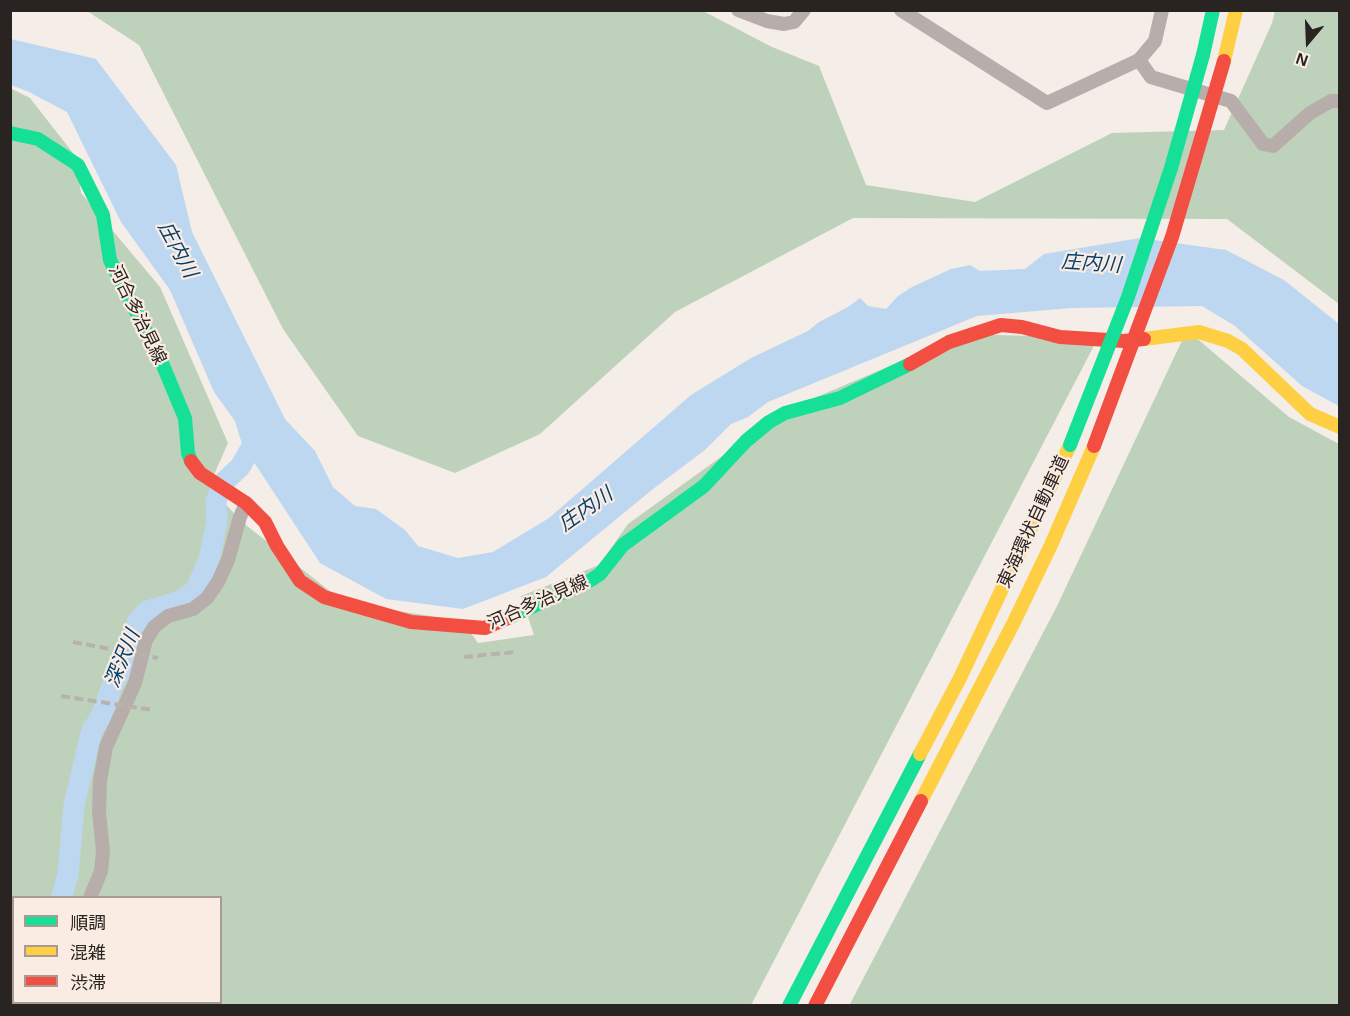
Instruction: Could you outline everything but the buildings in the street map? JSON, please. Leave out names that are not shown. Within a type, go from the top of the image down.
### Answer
[{"type":"main road","name":"東海環状自動車道","points":[[789,1005],[960,678],[1070,445],[1106,356],[1143,254],[1171,168],[1203,55],[1213,10]]},
{"type":"main road","name":"東海環状自動車道","points":[[815,1005],[1013,624],[1094,447],[1172,237],[1224,61],[1236,10]]},
{"type":"main road","name":"河合多治見線","points":[[10,133],[38,139],[78,165],[103,215],[110,260],[162,363],[185,418],[188,453],[192,465],[242,501],[265,522],[300,582],[324,597],[411,622],[474,629],[484,628],[600,574],[623,545],[704,486],[746,441],[770,422],[785,413],[840,398],[920,359],[949,342],[1001,325],[1022,327],[1060,337],[1124,341],[1199,332],[1227,341],[1242,350],[1310,414],[1340,428]]},
{"type":"street","points":[[738,10],[784,24],[794,22],[804,10]]},
{"type":"street","points":[[901,10],[1047,103],[1139,60],[1155,41],[1162,10]]},
{"type":"street","points":[[1139,60],[1151,77],[1231,101],[1263,144],[1273,146],[1310,113],[1331,101],[1340,101]]},
{"type":"street","points":[[94,893],[104,851],[99,802],[106,747],[135,683],[146,640],[154,627],[168,616],[193,609],[207,598],[218,582],[228,560],[242,501]]},
{"type":"green space","points":[[87,11],[703,11],[772,47],[819,66],[866,185],[975,202],[1112,133],[1224,130],[1272,23],[1275,11],[1339,11],[1339,304],[1227,219],[853,218],[675,312],[540,434],[455,473],[358,436],[283,329],[139,45]]},
{"type":"green space","points":[[10,88],[30,98],[76,157],[81,193],[160,287],[228,443],[209,486],[242,522],[345,603],[463,621],[478,643],[534,635],[521,596],[599,565],[628,524],[786,410],[965,334],[1098,338],[751,1005],[11,1005]]},
{"type":"green space","points":[[1187,330],[1289,417],[1339,444],[1339,1005],[849,1006],[1057,606]]},
{"type":"water","name":"庄内川","points":[[11,39],[96,59],[176,165],[192,232],[285,419],[315,451],[333,487],[355,506],[376,509],[405,530],[418,546],[458,558],[493,552],[549,518],[691,395],[751,358],[808,331],[860,298],[868,306],[886,309],[898,296],[912,287],[951,269],[970,265],[980,271],[1025,269],[1044,254],[1140,238],[1226,250],[1284,280],[1339,324],[1339,406],[1302,386],[1235,326],[1202,306],[1072,308],[977,316],[768,402],[748,417],[731,424],[705,450],[653,489],[546,577],[463,609],[386,599],[320,563],[242,444],[235,421],[214,392],[170,290],[121,222],[67,112],[11,85]]},
{"type":"waterway","name":"深沢川","points":[[62,896],[68,875],[74,805],[92,730],[101,717],[112,686],[121,670],[138,621],[147,611],[180,601],[196,590],[210,556],[217,521],[216,501],[224,482],[240,467],[251,448],[269,441]]},
{"type":"railway","points":[[73,642],[158,658]]},
{"type":"railway","points":[[464,657],[516,652]]},
{"type":"railway","points":[[61,696],[153,710]]},
{"type":"traffic: fast","points":[[1203,55],[1213,10]]},
{"type":"traffic: fast","points":[[1070,445],[1128,297],[1171,168],[1203,55]]},
{"type":"traffic: fast","points":[[10,133],[38,139],[78,165],[103,215],[110,260],[162,363],[185,418],[188,453],[191,461]]},
{"type":"traffic: fast","points":[[510,617],[600,574],[623,545],[704,486],[746,441],[769,422],[785,413],[840,398],[910,364]]},
{"type":"traffic: fast","points":[[789,1006],[920,754]]},
{"type":"traffic: slow","points":[[1224,61],[1236,10]]},
{"type":"traffic: slow","points":[[1144,339],[1199,332],[1228,341],[1242,349],[1310,414],[1340,427]]},
{"type":"traffic: slow","points":[[920,754],[960,678],[1070,445]]},
{"type":"traffic: slow","points":[[921,801],[1013,624],[1051,545],[1094,446]]},
{"type":"traffic: jam","points":[[1094,446],[1172,237],[1224,61]]},
{"type":"traffic: jam","points":[[910,364],[949,342],[1001,325],[1022,327],[1060,337],[1124,341],[1144,339]]},
{"type":"traffic: jam","points":[[191,461],[200,473],[246,503],[265,522],[277,546],[300,581],[324,597],[411,622],[485,628],[510,617]]},
{"type":"traffic: jam","points":[[815,1006],[921,801]]}]
